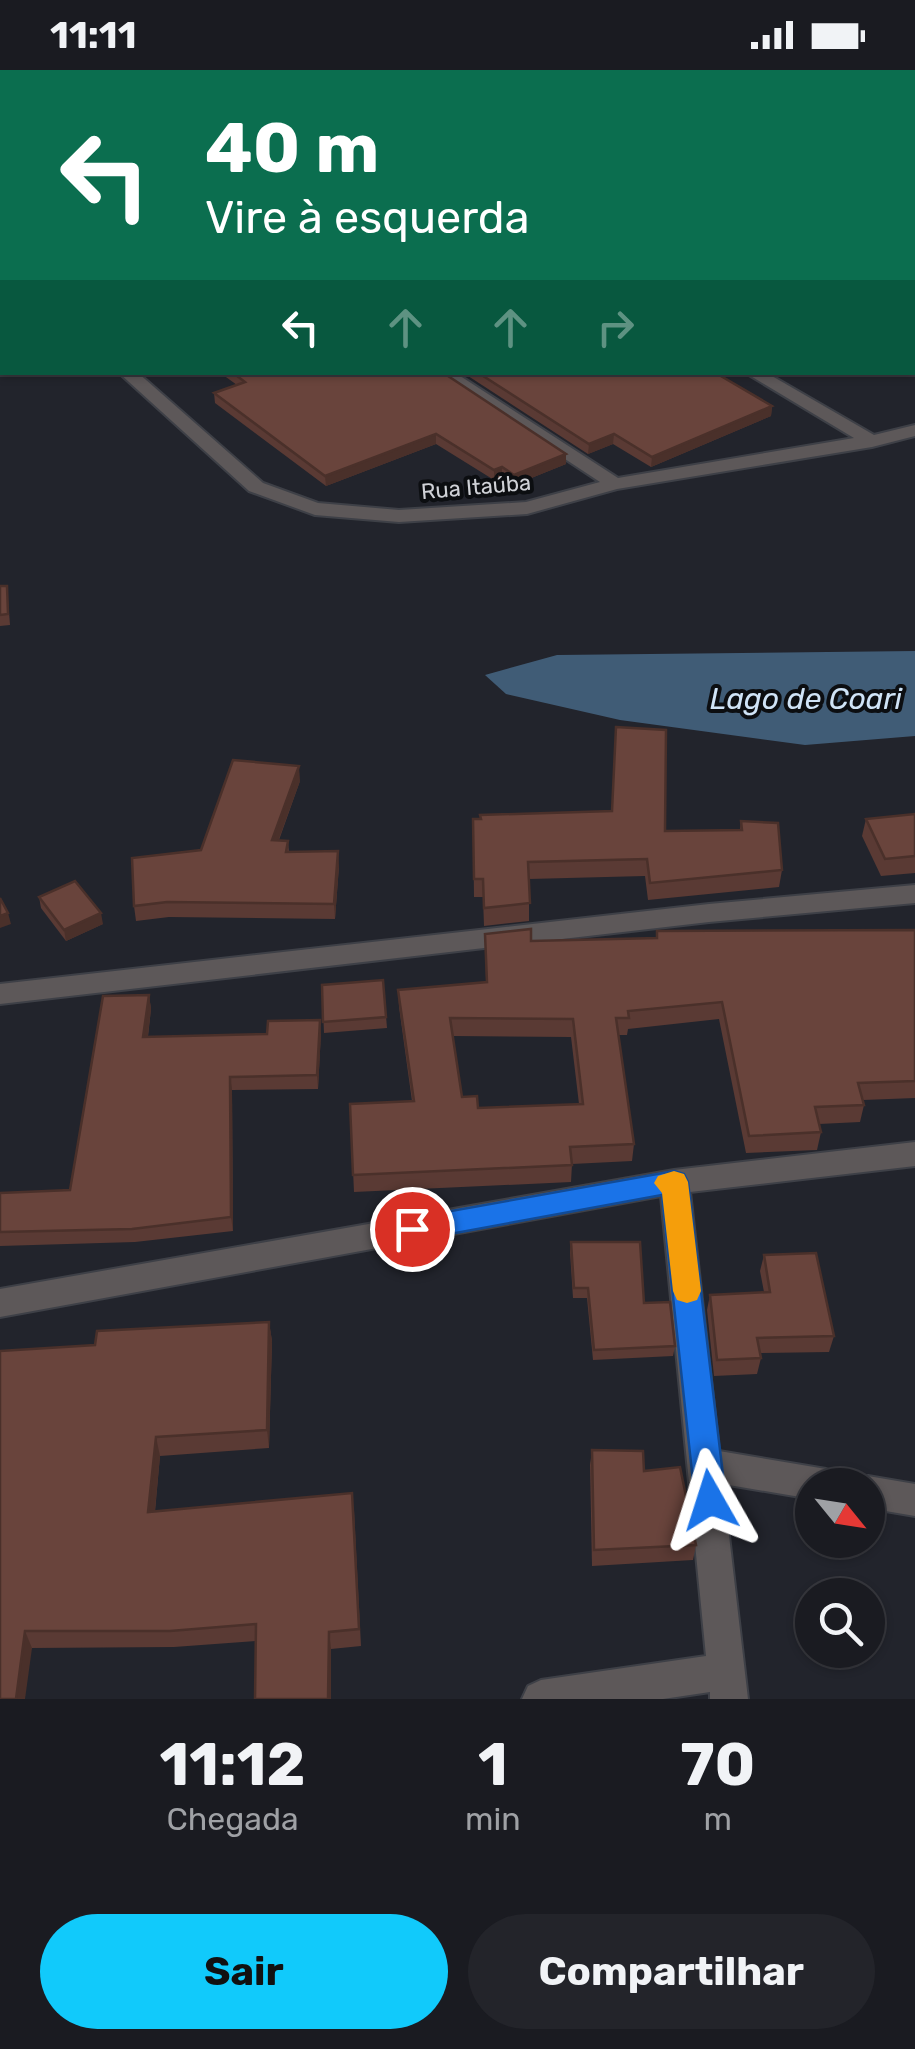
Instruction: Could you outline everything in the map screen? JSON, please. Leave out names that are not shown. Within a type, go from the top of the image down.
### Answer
[{"type":"street","name":"Rua Itaúba","points":[[129,375],[256,487],[315,509],[399,516],[527,508],[614,484],[872,441],[915,430]]},
{"type":"street","points":[[446,375],[614,484]]},
{"type":"street","points":[[757,375],[872,441]]},
{"type":"street","points":[[0,994],[709,913],[915,894]]},
{"type":"street","points":[[0,1303],[674,1182],[915,1154]]},
{"type":"street","points":[[541,1699],[728,1685],[708,1465],[674,1182]]},
{"type":"street","points":[[708,1465],[795,1480]]},
{"type":"street","points":[[885,1495],[915,1500]]},
{"type":"water","name":"Lago de Coari","points":[[915,651],[915,736],[805,745],[620,720],[506,694],[485,675],[557,655]]},
{"type":"building","points":[[236,375],[447,375],[566,454],[514,475],[502,467],[494,470],[436,434],[325,476],[214,393],[245,382]]},
{"type":"building","points":[[482,375],[719,375],[772,406],[652,457],[614,434],[589,444]]},
{"type":"building","points":[[0,586],[7,586],[8,614],[0,615]]},
{"type":"building","points":[[616,727],[666,730],[665,831],[742,830],[741,821],[778,823],[782,870],[650,883],[647,859],[528,862],[530,903],[484,908],[483,879],[474,879],[473,819],[481,819],[480,815],[612,811]]},
{"type":"building","points":[[233,760],[299,766],[272,840],[288,841],[286,852],[338,851],[334,904],[167,902],[134,906],[132,858],[201,850]]},
{"type":"building","points":[[915,814],[915,856],[885,859],[866,819]]},
{"type":"building","points":[[75,881],[101,913],[64,930],[39,897]]},
{"type":"building","points":[[0,898],[8,913],[0,916]]},
{"type":"building","points":[[531,929],[531,941],[657,938],[657,931],[915,930],[915,1081],[858,1083],[864,1105],[815,1107],[821,1132],[749,1136],[722,1002],[628,1011],[629,1018],[616,1018],[634,1144],[570,1147],[572,1165],[353,1175],[350,1104],[414,1101],[398,990],[487,982],[485,934]],"holes":[[[450,1018],[573,1019],[583,1104],[478,1108],[477,1096],[462,1097]]]},
{"type":"building","points":[[383,980],[386,1017],[323,1022],[322,985]]},
{"type":"building","points":[[149,995],[143,1037],[267,1034],[268,1021],[320,1020],[317,1075],[230,1077],[231,1217],[132,1229],[0,1232],[0,1193],[70,1190],[103,996]]},
{"type":"building","points":[[571,1242],[640,1242],[644,1303],[670,1302],[675,1346],[594,1350],[588,1288],[574,1288]]},
{"type":"building","points":[[816,1253],[834,1336],[757,1338],[761,1358],[717,1360],[710,1295],[770,1292],[764,1255]]},
{"type":"building","points":[[269,1322],[267,1430],[156,1437],[148,1512],[352,1493],[359,1629],[329,1632],[328,1699],[255,1699],[256,1624],[170,1631],[25,1631],[16,1699],[0,1699],[0,1351],[95,1345],[97,1331]]},
{"type":"building","points":[[592,1450],[643,1451],[644,1471],[680,1467],[696,1545],[594,1550]]},
{"type":"slow traffic","points":[[667,1183],[674,1182],[687,1291]]},
{"type":"route","points":[[412,1229],[674,1182],[710,1500]]}]
